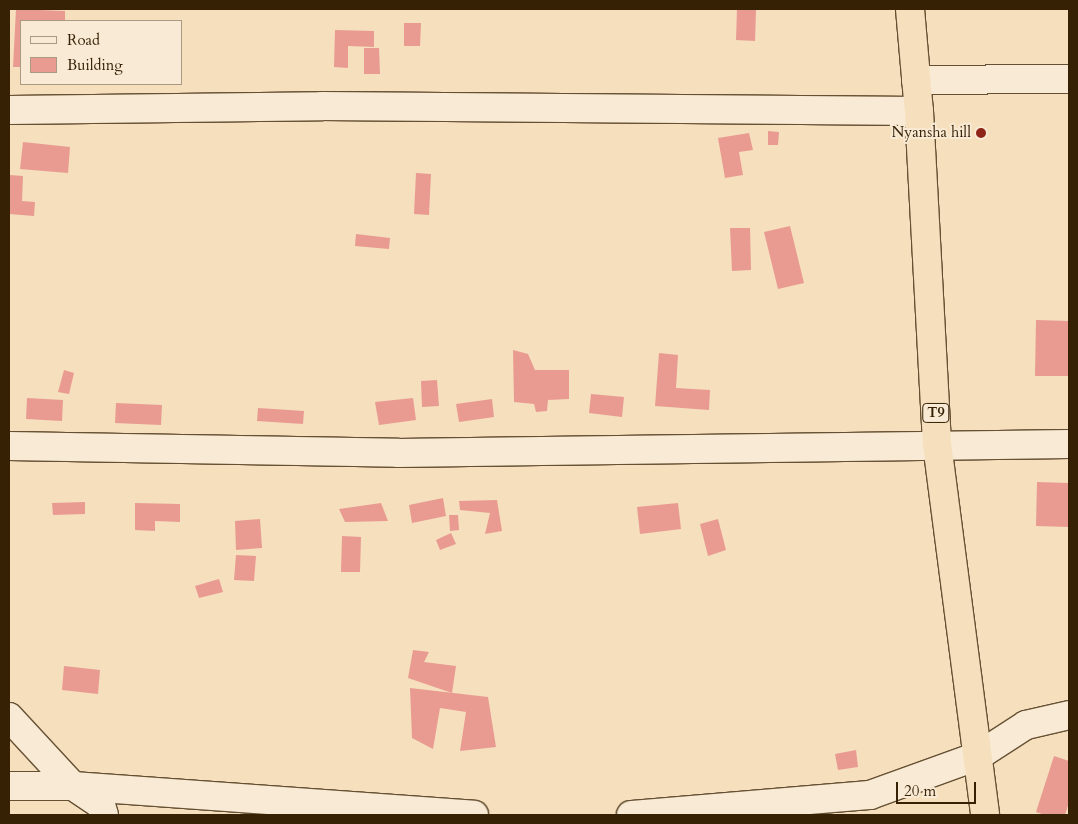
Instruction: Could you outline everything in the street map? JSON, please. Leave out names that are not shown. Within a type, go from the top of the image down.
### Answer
[{"type":"highway","name":"T9","points":[[910,9],[919,111],[937,444],[985,815]]},
{"type":"street","points":[[916,80],[1069,79]]},
{"type":"street","points":[[9,110],[332,106],[919,111]]},
{"type":"street","points":[[9,446],[398,453],[937,444],[1069,444]]},
{"type":"street","points":[[631,815],[870,795],[978,756],[1026,725],[1069,715]]},
{"type":"street","points":[[9,717],[72,786],[101,805],[104,815]]},
{"type":"street","points":[[9,786],[72,786],[474,815]]},
{"type":"building","points":[[16,9],[65,11],[65,20],[20,20],[20,67],[13,67]]},
{"type":"building","points":[[737,9],[756,9],[755,41],[736,40]]},
{"type":"building","points":[[404,23],[421,23],[420,46],[404,46]]},
{"type":"building","points":[[335,30],[374,31],[374,47],[348,46],[348,68],[334,67]]},
{"type":"building","points":[[364,48],[379,48],[380,74],[364,74]]},
{"type":"building","points":[[768,131],[779,132],[778,145],[768,145]]},
{"type":"building","points":[[749,133],[753,150],[739,152],[743,175],[725,178],[718,138]]},
{"type":"building","points":[[23,142],[70,147],[68,173],[20,169]]},
{"type":"building","points":[[416,173],[431,174],[429,215],[414,214]]},
{"type":"building","points":[[10,175],[23,176],[22,201],[35,202],[34,216],[9,214]]},
{"type":"building","points":[[790,226],[804,283],[778,289],[764,232]]},
{"type":"building","points":[[730,228],[750,228],[751,270],[732,271]]},
{"type":"building","points":[[356,234],[390,238],[389,249],[355,246]]},
{"type":"building","points":[[1036,320],[1069,321],[1069,376],[1035,376]]},
{"type":"building","points":[[513,350],[528,354],[535,370],[569,370],[569,399],[548,400],[547,411],[536,412],[534,404],[514,402]]},
{"type":"building","points":[[659,353],[678,355],[676,388],[710,390],[709,410],[655,406]]},
{"type":"building","points":[[64,370],[74,373],[69,394],[58,392]]},
{"type":"building","points":[[437,380],[439,406],[422,407],[421,381]]},
{"type":"building","points":[[591,394],[624,397],[622,417],[589,413]]},
{"type":"building","points":[[27,398],[63,400],[62,421],[26,419]]},
{"type":"building","points":[[413,398],[416,420],[379,425],[375,402]]},
{"type":"building","points":[[492,399],[494,417],[459,422],[456,404]]},
{"type":"building","points":[[116,403],[162,405],[161,425],[115,423]]},
{"type":"building","points":[[258,408],[304,411],[303,424],[257,421]]},
{"type":"building","points":[[1037,482],[1069,483],[1069,527],[1036,526]]},
{"type":"building","points":[[443,498],[446,516],[412,523],[409,505]]},
{"type":"building","points":[[497,500],[502,531],[485,534],[490,513],[460,510],[459,501]]},
{"type":"building","points":[[85,502],[85,514],[53,515],[52,503]]},
{"type":"building","points":[[135,503],[180,504],[180,522],[155,521],[155,531],[135,530]]},
{"type":"building","points":[[381,503],[388,521],[345,522],[339,509]]},
{"type":"building","points":[[678,503],[681,529],[640,534],[637,507]]},
{"type":"building","points":[[449,515],[458,515],[459,530],[450,531]]},
{"type":"building","points":[[260,519],[262,548],[236,550],[235,521]]},
{"type":"building","points":[[718,519],[726,550],[708,556],[700,524]]},
{"type":"building","points":[[451,533],[456,544],[440,550],[436,540]]},
{"type":"building","points":[[342,536],[361,537],[360,572],[341,572]]},
{"type":"building","points":[[236,555],[256,556],[254,581],[234,580]]},
{"type":"building","points":[[219,579],[223,592],[199,598],[195,586]]},
{"type":"building","points":[[413,650],[429,652],[424,662],[456,666],[452,693],[408,678]]},
{"type":"building","points":[[64,666],[100,670],[98,694],[62,690]]},
{"type":"building","points":[[410,688],[488,697],[496,747],[460,751],[466,712],[440,708],[433,749],[412,738]]},
{"type":"building","points":[[856,750],[858,767],[838,770],[835,754]]},
{"type":"building","points":[[1054,756],[1069,761],[1069,802],[1065,815],[1045,815],[1036,812]]},
{"type":"place","name":"Nyansha hill","points":[[981,133]]}]
